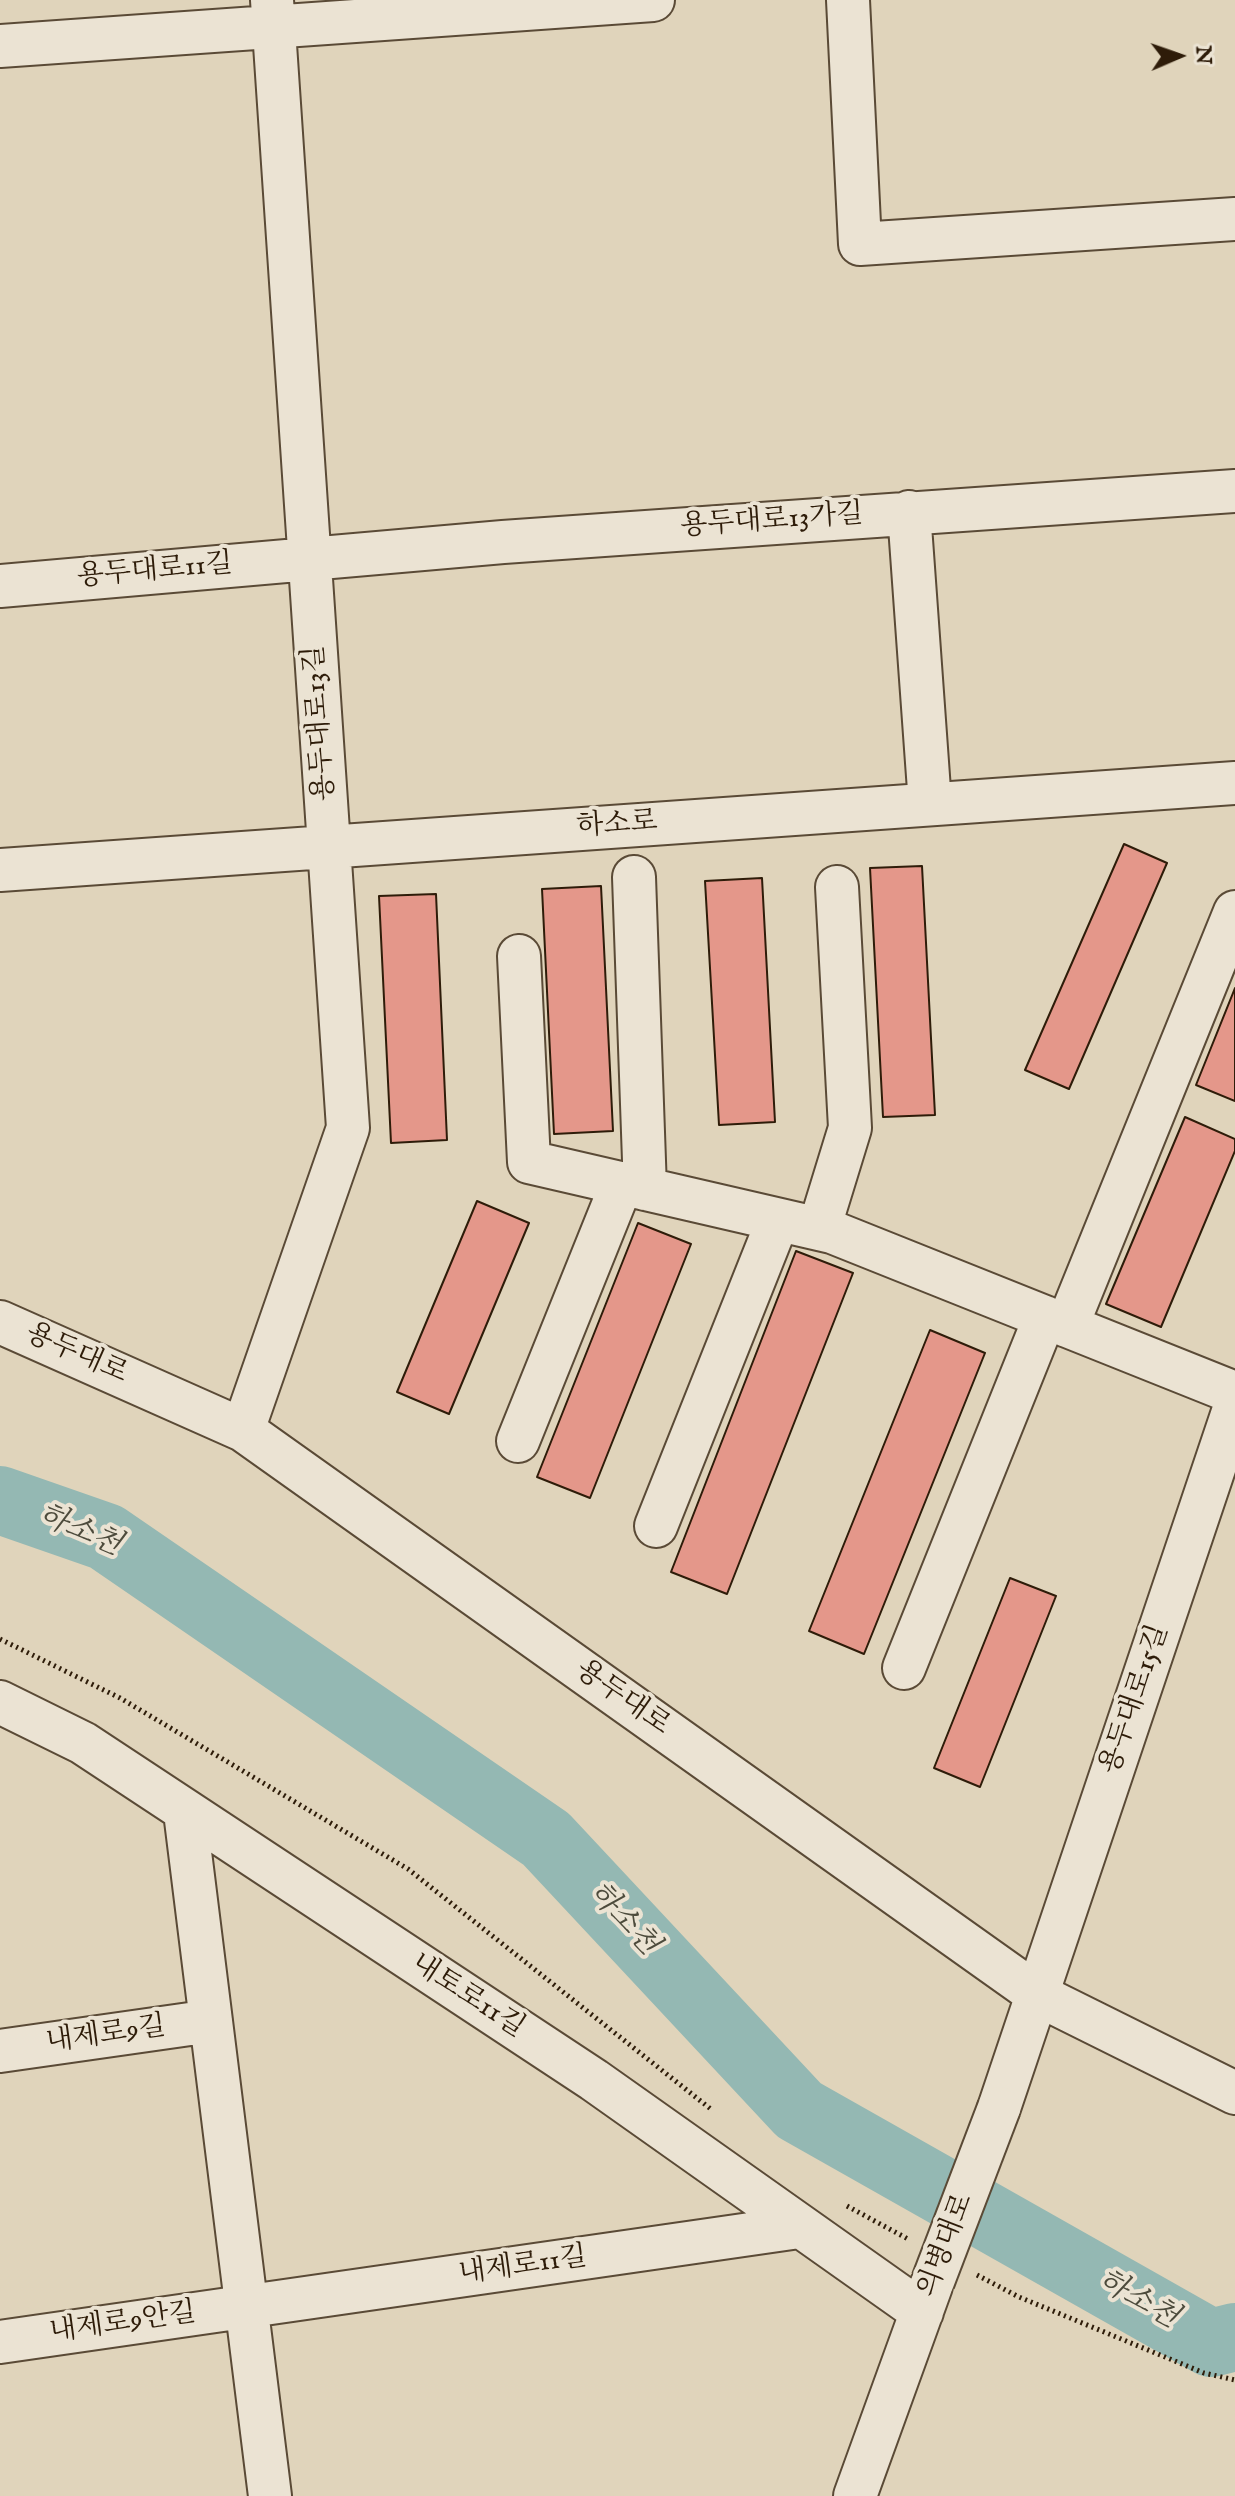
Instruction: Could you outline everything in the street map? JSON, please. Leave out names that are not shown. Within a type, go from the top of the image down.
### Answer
[{"type":"street","points":[[0,46],[272,12],[653,0]]},
{"type":"street","points":[[848,0],[860,244],[1235,219]]},
{"type":"street","name":"용두대로13길","points":[[243,1430],[348,1128],[272,12]]},
{"type":"street","name":"용두대로13가길","points":[[310,558],[909,512],[1235,491]]},
{"type":"street","points":[[909,512],[930,804]]},
{"type":"street","name":"용두대로11길","points":[[0,586],[310,558]]},
{"type":"street","name":"하소로","points":[[0,870],[1235,783]]},
{"type":"street","points":[[518,1441],[634,1186],[634,877]]},
{"type":"street","points":[[819,1229],[850,1128],[837,887]]},
{"type":"street","points":[[904,1668],[1235,912]]},
{"type":"street","points":[[519,956],[529,1162],[819,1229],[1235,1393]]},
{"type":"street","points":[[656,1526],[778,1220]]},
{"type":"street","name":"용두대로","points":[[0,1322],[243,1430],[1038,1995],[1235,2093]]},
{"type":"street","name":"용두대로15길","points":[[1038,1995],[1235,1406]]},
{"type":"street","name":"내토로11길","points":[[0,1702],[83,1743],[581,2071],[799,2227],[940,2287]]},
{"type":"street","points":[[185,1812],[270,2496]]},
{"type":"street","name":"의병대로","points":[[855,2496],[940,2287],[1038,1995]]},
{"type":"street","name":"내제로9길","points":[[0,2051],[211,2021]]},
{"type":"street","name":"내제로11길","points":[[246,2307],[799,2227]]},
{"type":"street","name":"내제로9안길","points":[[0,2342],[246,2307]]},
{"type":"path","points":[[0,1639],[120,1698],[408,1869],[720,2117]]},
{"type":"path","points":[[846,2205],[912,2241]]},
{"type":"path","points":[[940,2287],[1019,2297],[1204,2373],[1235,2380]]},
{"type":"building","points":[[1124,844],[1167,863],[1069,1089],[1025,1070]]},
{"type":"building","points":[[922,866],[935,1115],[883,1117],[870,868]]},
{"type":"building","points":[[762,878],[775,1122],[719,1125],[705,881]]},
{"type":"building","points":[[601,886],[613,1131],[554,1134],[542,889]]},
{"type":"building","points":[[436,894],[447,1140],[391,1143],[379,896]]},
{"type":"building","points":[[1235,988],[1235,1101],[1196,1085]]},
{"type":"building","points":[[1185,1117],[1235,1139],[1235,1151],[1161,1327],[1106,1304]]},
{"type":"building","points":[[477,1201],[529,1223],[449,1414],[397,1392]]},
{"type":"building","points":[[638,1223],[691,1244],[590,1498],[537,1477]]},
{"type":"building","points":[[796,1251],[853,1273],[727,1594],[671,1572]]},
{"type":"building","points":[[930,1330],[985,1353],[864,1654],[809,1631]]},
{"type":"building","points":[[1010,1578],[1056,1596],[980,1787],[934,1768]]},
{"type":"waterway","name":"하소천","points":[[0,1500],[106,1537],[546,1839],[799,2110],[1211,2343],[1235,2337]]}]
